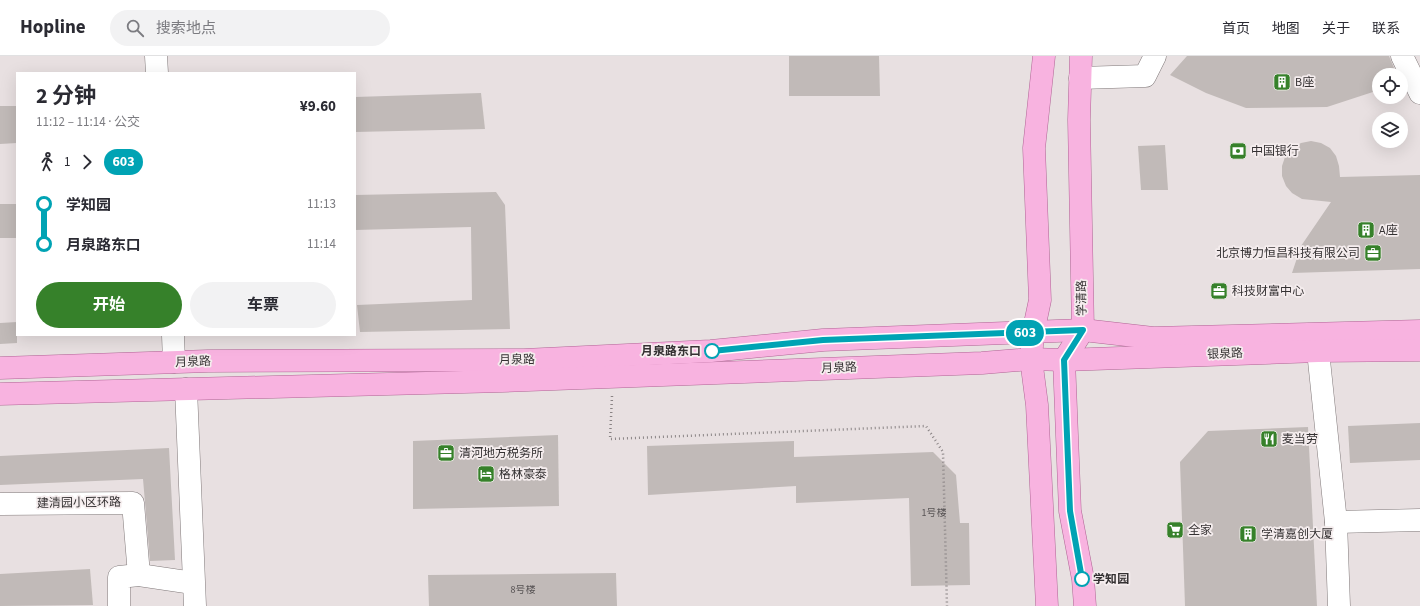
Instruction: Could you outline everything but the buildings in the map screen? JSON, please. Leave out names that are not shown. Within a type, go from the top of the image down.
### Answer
[{"type":"main road","points":[[1044,56],[1034,148],[1040,300],[1033,333],[1031,359],[1036,405],[1047,606]]},
{"type":"main road","name":"学清路","points":[[1064,360],[1083,330],[1078,120],[1081,56]]},
{"type":"main road","name":"银泉路","points":[[1033,333],[1083,330],[1153,338],[1420,331]]},
{"type":"main road","name":"月泉路","points":[[0,368],[174,362],[524,360],[711,351],[823,340],[1033,333]]},
{"type":"main road","name":"银泉路","points":[[1031,359],[1064,360],[1318,351],[1420,350]]},
{"type":"main road","name":"月泉路","points":[[0,394],[612,377],[982,363],[1031,359]]},
{"type":"main road","points":[[1064,360],[1070,511],[1082,579],[1085,606]]},
{"type":"street","points":[[156,56],[157,72]]},
{"type":"street","points":[[1080,78],[1145,76],[1155,56]]},
{"type":"street","points":[[1402,56],[1420,93]]},
{"type":"street","points":[[173,336],[174,362]]},
{"type":"street","points":[[1318,351],[1336,522],[1338,606]]},
{"type":"street","points":[[186,389],[195,606]]},
{"type":"street","name":"建清园小区环路","points":[[0,504],[133,503],[139,576]]},
{"type":"street","points":[[1336,522],[1420,520]]},
{"type":"street","points":[[119,606],[119,577],[139,576],[194,583]]},
{"type":"path","points":[[612,377],[610,439],[926,426],[943,452],[947,606]]},
{"type":"bus line","name":"603","points":[[712,351],[823,340],[1083,330],[1064,360],[1070,511],[1082,579]]},
{"type":"place","name":"B座","points":[[1282,82]]},
{"type":"place","name":"中国银行","points":[[1238,151]]},
{"type":"place","name":"A座","points":[[1366,230]]},
{"type":"place","name":"北京博力恒昌科技有限公司","points":[[1373,253]]},
{"type":"place","name":"科技财富中心","points":[[1219,291]]},
{"type":"place","name":"月泉路东口","points":[[712,351]]},
{"type":"place","name":"麦当劳","points":[[1269,439]]},
{"type":"place","name":"清河地方税务所","points":[[446,453]]},
{"type":"place","name":"格林豪泰","points":[[486,474]]},
{"type":"place","name":"全家","points":[[1175,530]]},
{"type":"place","name":"学清嘉创大厦","points":[[1248,534]]},
{"type":"place","name":"学知园","points":[[1082,579]]}]
